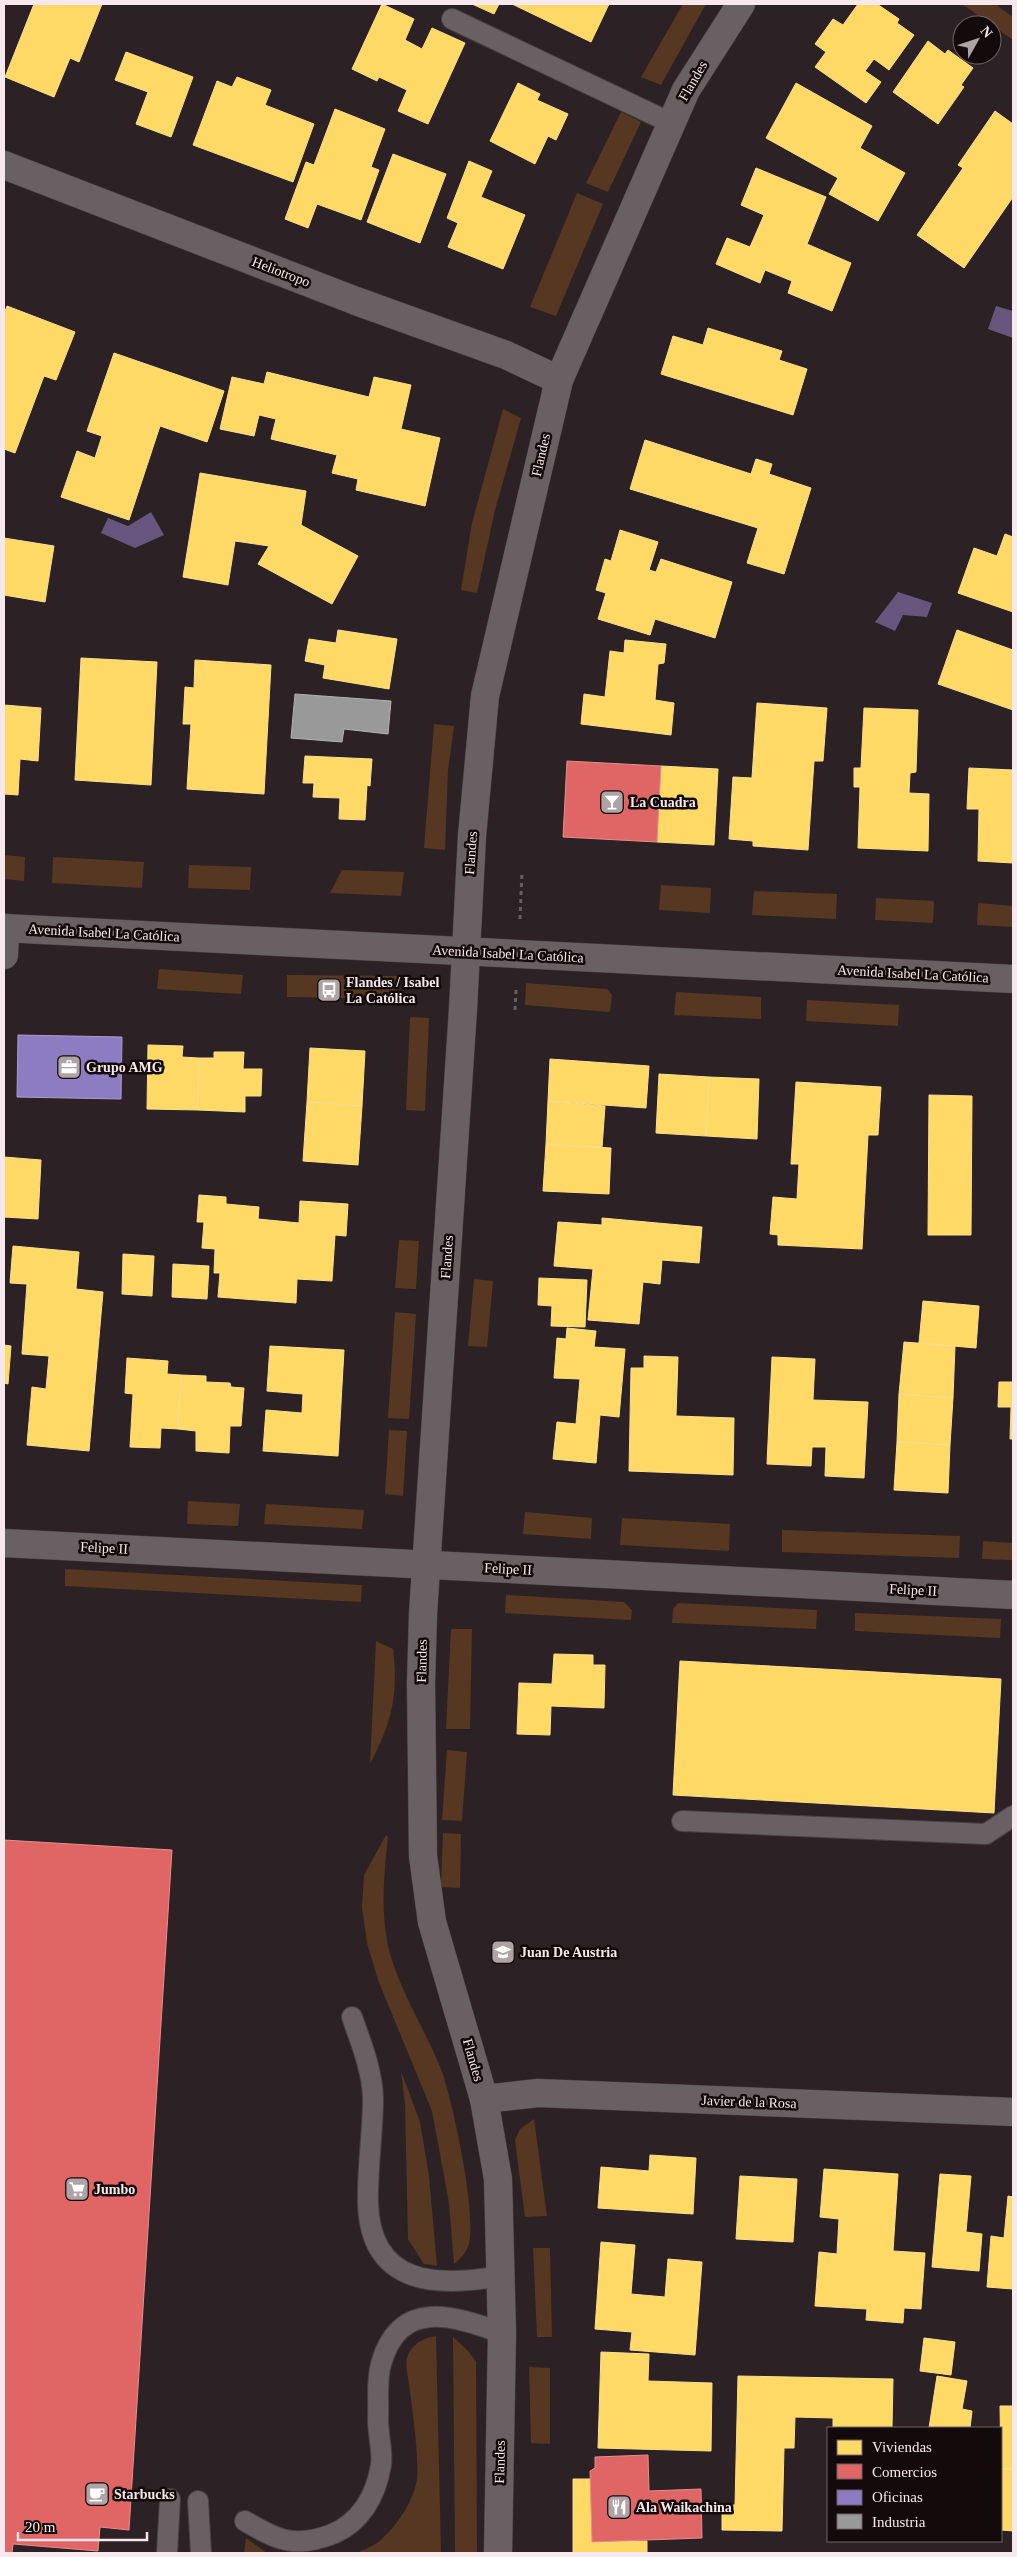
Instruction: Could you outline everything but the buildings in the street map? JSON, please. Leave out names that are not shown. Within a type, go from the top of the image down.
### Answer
[{"type":"street","name":"Flandes","points":[[498,2553],[502,2276],[498,2178],[484,2099],[432,1922],[424,1856],[421,1684],[426,1564],[463,1009],[465,952],[485,696],[559,380],[686,90],[741,4]]},
{"type":"street","name":"Heliotropo","points":[[4,165],[347,297],[506,355],[559,380]]},
{"type":"street","name":"Avenida Isabel La Católica","points":[[5,928],[1013,979]]},
{"type":"street","points":[[4,955],[5,928]]},
{"type":"street","name":"Felipe II","points":[[4,1542],[1013,1595]]},
{"type":"street","name":"Javier de la Rosa","points":[[484,2099],[538,2093],[1013,2112]]},
{"type":"lane","points":[[452,19],[671,123]]},
{"type":"lane","points":[[682,1822],[986,1834],[1013,1816]]},
{"type":"lane","points":[[352,2017],[365,2053],[373,2096],[368,2204],[370,2224],[375,2241],[392,2262],[407,2274],[421,2279],[441,2282],[474,2281],[502,2276]]},
{"type":"lane","points":[[245,2521],[268,2535],[285,2542],[303,2542],[338,2532],[365,2510],[377,2483],[381,2464],[378,2426],[380,2364],[396,2334],[420,2318],[440,2315],[463,2319],[502,2333]]},
{"type":"lane","points":[[167,2553],[170,2499]]},
{"type":"lane","points":[[198,2501],[202,2553]]},
{"type":"shaded area","points":[[683,4],[706,4],[661,85],[641,77]]},
{"type":"shaded area","points":[[962,4],[995,4],[1013,17],[1013,40],[1002,32],[1002,15],[978,15]]},
{"type":"shaded area","points":[[621,112],[641,122],[608,192],[586,183]]},
{"type":"shaded area","points":[[577,193],[603,204],[556,316],[530,307]]},
{"type":"shaded area","points":[[996,306],[1013,311],[1013,338],[988,329]]},
{"type":"shaded area","points":[[503,409],[521,418],[495,510],[477,593],[461,590],[472,523]]},
{"type":"shaded area","points":[[151,512],[164,535],[135,548],[101,533],[108,518],[128,526]]},
{"type":"shaded area","points":[[898,592],[932,603],[927,617],[903,615],[895,631],[875,622]]},
{"type":"shaded area","points":[[434,724],[454,726],[448,770],[445,850],[424,848]]},
{"type":"shaded area","points":[[4,855],[25,857],[24,881],[4,879]]},
{"type":"shaded area","points":[[53,857],[144,862],[142,888],[52,883]]},
{"type":"shaded area","points":[[189,865],[251,867],[250,890],[188,888]]},
{"type":"shaded area","points":[[342,870],[404,872],[401,896],[330,893]]},
{"type":"shaded area","points":[[661,885],[711,888],[710,913],[659,910]]},
{"type":"shaded area","points":[[754,891],[837,894],[836,919],[752,915]]},
{"type":"shaded area","points":[[876,898],[934,901],[933,923],[875,920]]},
{"type":"shaded area","points":[[978,903],[1013,906],[1013,927],[977,925]]},
{"type":"shaded area","points":[[159,969],[243,975],[241,994],[157,989]]},
{"type":"shaded area","points":[[287,975],[398,976],[397,999],[287,997]]},
{"type":"shaded area","points":[[526,983],[607,989],[612,995],[610,1012],[525,1005]]},
{"type":"shaded area","points":[[676,992],[761,997],[761,1019],[674,1015]]},
{"type":"shaded area","points":[[807,1000],[899,1005],[898,1026],[806,1021]]},
{"type":"shaded area","points":[[410,1017],[429,1018],[425,1111],[406,1110]]},
{"type":"shaded area","points":[[399,1240],[419,1241],[416,1289],[395,1288]]},
{"type":"shaded area","points":[[474,1279],[493,1281],[487,1347],[468,1346]]},
{"type":"shaded area","points":[[395,1312],[416,1314],[409,1419],[388,1418]]},
{"type":"shaded area","points":[[389,1430],[407,1431],[403,1496],[385,1494]]},
{"type":"shaded area","points":[[188,1501],[240,1504],[238,1526],[187,1524]]},
{"type":"shaded area","points":[[266,1504],[364,1510],[362,1529],[264,1524]]},
{"type":"shaded area","points":[[525,1512],[592,1518],[591,1539],[523,1534]]},
{"type":"shaded area","points":[[622,1518],[730,1524],[729,1551],[620,1545]]},
{"type":"shaded area","points":[[782,1530],[960,1536],[959,1558],[782,1552]]},
{"type":"shaded area","points":[[983,1541],[1013,1543],[1013,1560],[982,1559]]},
{"type":"shaded area","points":[[65,1569],[362,1585],[361,1602],[65,1586]]},
{"type":"shaded area","points":[[506,1595],[624,1602],[632,1610],[631,1620],[505,1613]]},
{"type":"shaded area","points":[[678,1603],[817,1610],[816,1629],[672,1623],[673,1609]]},
{"type":"shaded area","points":[[855,1613],[1001,1619],[1000,1638],[855,1631]]},
{"type":"shaded area","points":[[451,1629],[472,1629],[470,1729],[446,1729]]},
{"type":"shaded area","points":[[376,1641],[393,1649],[395,1681],[392,1709],[383,1736],[370,1764]]},
{"type":"shaded area","points":[[447,1750],[467,1752],[462,1821],[442,1820]]},
{"type":"shaded area","points":[[443,1833],[461,1834],[460,1888],[441,1887]]},
{"type":"shaded area","points":[[386,1835],[388,1837],[384,1880],[384,1922],[389,1950],[406,1996],[441,2069],[463,2159],[470,2212],[470,2233],[467,2250],[454,2264],[449,2203],[432,2111],[378,1980],[367,1943],[362,1907],[364,1875]]},
{"type":"shaded area","points":[[401,2071],[420,2122],[429,2176],[437,2266],[424,2264],[408,2239],[405,2104]]},
{"type":"shaded area","points":[[534,2119],[547,2216],[525,2217],[515,2140],[520,2129]]},
{"type":"shaded area","points":[[533,2248],[550,2248],[552,2337],[537,2337]]},
{"type":"shaded area","points":[[436,2336],[441,2553],[357,2553],[384,2537],[403,2514],[412,2496],[417,2479],[417,2460],[407,2358],[411,2349],[418,2342]]},
{"type":"shaded area","points":[[453,2337],[469,2352],[476,2362],[477,2553],[455,2553]]},
{"type":"shaded area","points":[[529,2367],[550,2368],[550,2444],[531,2443]]},
{"type":"shaded area","points":[[246,2538],[267,2553],[244,2553]]},
{"type":"place","name":"La Cuadra","points":[[612,802]]},
{"type":"place","name":"Flandes / Isabel La Católica","points":[[329,990]]},
{"type":"place","name":"Grupo AMG","points":[[69,1067]]},
{"type":"place","name":"Juan De Austria","points":[[503,1952]]},
{"type":"place","name":"Jumbo","points":[[77,2189]]},
{"type":"place","name":"Starbucks","points":[[97,2494]]},
{"type":"place","name":"Ala Waikachina","points":[[619,2507]]}]
